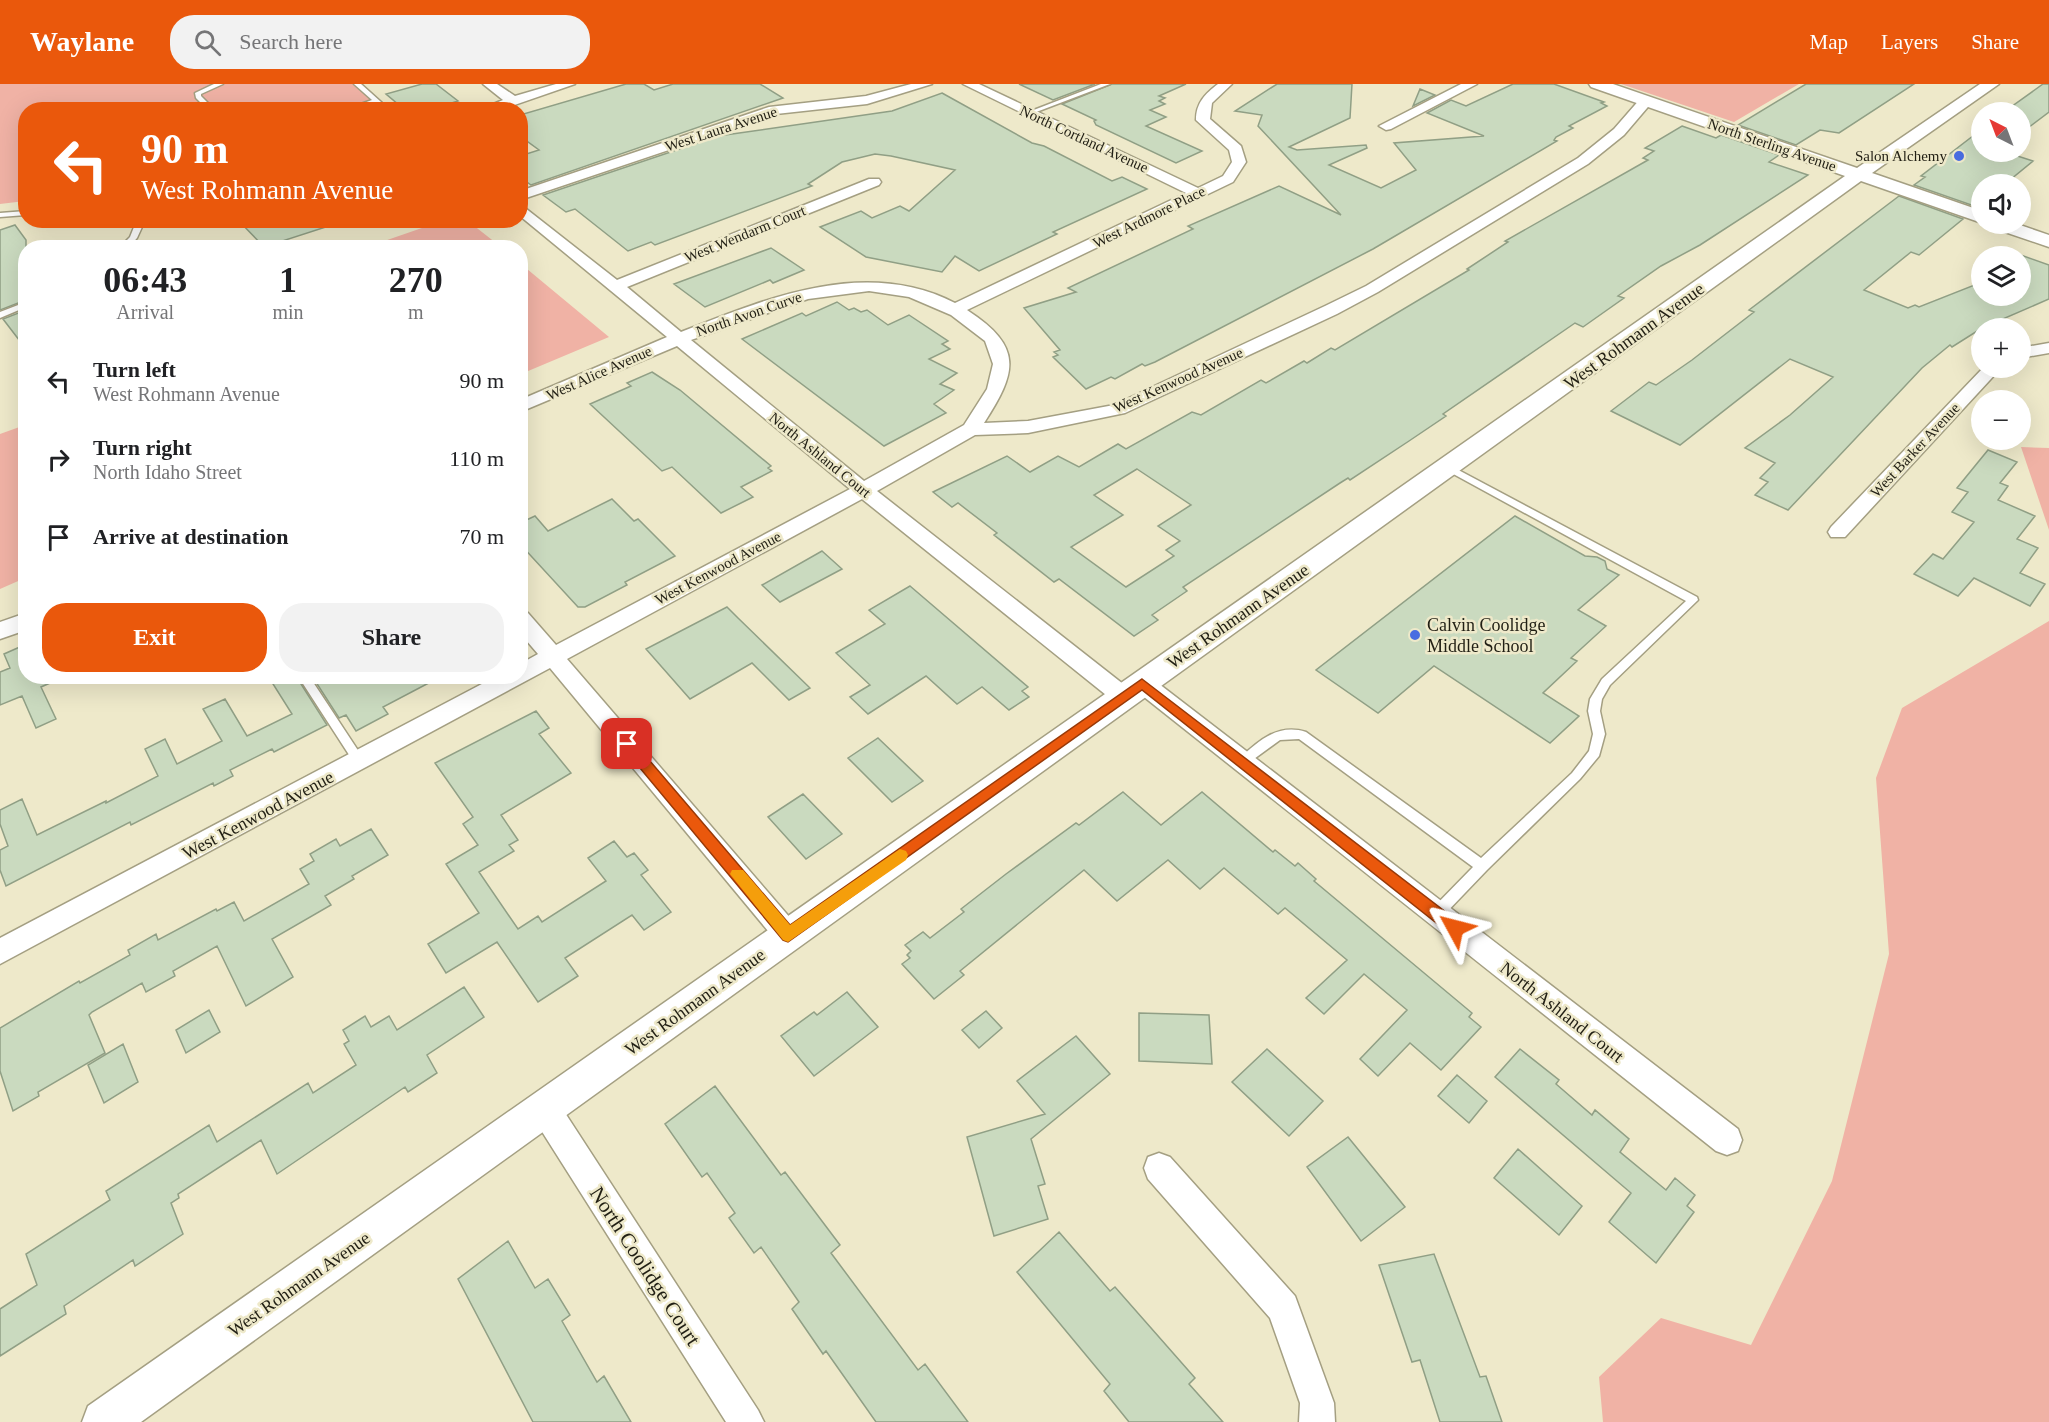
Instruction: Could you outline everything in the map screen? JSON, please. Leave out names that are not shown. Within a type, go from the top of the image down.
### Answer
[{"type":"street","points":[[489,84],[513,101]]},
{"type":"street","points":[[510,102],[569,84]]},
{"type":"street","name":"West Laura Avenue","points":[[528,193],[774,110],[867,100],[926,84]]},
{"type":"street","name":"North Cortland Avenue","points":[[969,84],[1199,194]]},
{"type":"street","name":"West Ardmore Place","points":[[957,309],[1228,178],[1239,162],[1236,149],[1203,120],[1202,109],[1206,99],[1226,84]]},
{"type":"street","points":[[1386,126],[1471,84]]},
{"type":"street","name":"North Sterling Avenue","points":[[1597,84],[1971,213]]},
{"type":"street","name":"West Rohmann Avenue","points":[[104,1422],[1449,468],[1858,175],[1991,84]]},
{"type":"street","name":"West Kenwood Avenue","points":[[528,670],[863,490],[971,429],[1028,428],[1119,409],[1331,310],[1372,289],[1583,161],[1619,132],[1646,101]]},
{"type":"street","name":"West Wendarm Court","points":[[616,286],[874,182]]},
{"type":"street","name":"North Ashland Court","points":[[528,214],[863,490],[1133,690],[1243,762],[1727,1140]]},
{"type":"street","points":[[2029,234],[2049,241]]},
{"type":"street","name":"North Avon Curve","points":[[677,339],[786,298],[829,290],[888,288],[924,294],[957,309],[981,328],[1001,352],[1002,380],[971,429]]},
{"type":"street","name":"West Alice Avenue","points":[[528,404],[677,339]]},
{"type":"street","points":[[2031,351],[2049,348]]},
{"type":"street","name":"West Barker Avenue","points":[[1838,532],[1983,378]]},
{"type":"street","points":[[0,631],[18,624]]},
{"type":"street","points":[[528,627],[788,935]]},
{"type":"street","name":"West Kenwood Avenue","points":[[0,952],[502,684]]},
{"type":"street","name":"North Coolidge Court","points":[[545,1109],[746,1422]]},
{"type":"street","points":[[1159,1168],[1283,1308],[1317,1403],[1317,1422]]},
{"type":"lane","points":[[203,102],[198,97],[198,93],[220,84]]},
{"type":"lane","points":[[357,84],[376,101]]},
{"type":"lane","points":[[1029,113],[1107,84]]},
{"type":"lane","points":[[0,215],[18,214]]},
{"type":"lane","points":[[0,315],[18,307]]},
{"type":"lane","points":[[1436,914],[1482,866],[1576,776],[1594,753],[1599,734],[1594,711],[1596,699],[1606,682],[1693,600],[1449,468]]},
{"type":"lane","points":[[308,684],[359,761]]},
{"type":"lane","points":[[1243,762],[1277,735],[1288,732],[1302,735],[1482,866]]},
{"type":"shaded area","points":[[0,84],[360,84],[382,102],[18,102],[18,202],[0,204]]},
{"type":"shaded area","points":[[1621,84],[1799,84],[1734,122]]},
{"type":"shaded area","points":[[422,228],[477,228],[492,240],[387,240]]},
{"type":"shaded area","points":[[528,270],[609,337],[528,371]]},
{"type":"shaded area","points":[[18,428],[18,581],[0,589],[0,434]]},
{"type":"shaded area","points":[[2031,447],[2049,448],[2049,530],[2022,450],[2031,450]]},
{"type":"shaded area","points":[[2049,621],[2049,1422],[1603,1422],[1599,1377],[1661,1318],[1751,1345],[1832,1181],[1889,954],[1876,778],[1902,708]]},
{"type":"building","points":[[422,84],[436,84],[458,101],[396,102],[386,94]]},
{"type":"building","points":[[626,84],[644,84],[654,90],[673,84],[760,84],[783,98],[531,185],[528,183],[528,153],[539,150],[528,142],[528,113]]},
{"type":"building","points":[[1019,84],[1095,84],[1053,100]]},
{"type":"building","points":[[1112,84],[1186,84],[1159,96],[1165,98],[1159,101],[1165,104],[1150,110],[1166,117],[1146,126],[1202,151],[1176,163],[1096,125],[1094,121],[1096,120],[1062,104]]},
{"type":"building","points":[[1277,84],[1352,84],[1350,118],[1289,147],[1297,150],[1366,145],[1367,148],[1329,165],[1381,188],[1416,170],[1394,143],[1484,136],[1427,113],[1451,100],[1466,106],[1513,84],[1554,84],[1604,102],[1601,103],[1607,106],[1569,126],[1573,128],[1556,137],[1554,140],[1557,141],[1373,249],[1155,362],[1145,366],[1142,364],[1115,379],[1111,377],[1086,389],[1053,357],[1058,355],[1054,352],[1060,350],[1024,308],[1076,292],[1068,288],[1193,229],[1188,226],[1279,186],[1341,215],[1258,126],[1262,115],[1235,111]]},
{"type":"building","points":[[1806,84],[1914,84],[1839,133],[1820,130],[1796,145],[1738,125]]},
{"type":"building","points":[[2043,84],[2049,84],[2049,112],[2031,126],[2031,102],[2018,102]]},
{"type":"building","points":[[1420,89],[1435,95],[1413,106]]},
{"type":"building","points":[[942,93],[1032,143],[1044,146],[1112,181],[1122,177],[1147,189],[1053,232],[1057,234],[979,271],[955,256],[942,272],[866,257],[820,227],[861,211],[872,218],[900,206],[909,211],[955,170],[891,156],[875,154],[842,162],[808,184],[812,186],[655,245],[651,242],[628,251],[575,209],[566,212],[543,195],[718,136],[892,111]]},
{"type":"building","points":[[1682,126],[1716,138],[1721,135],[1779,155],[1769,162],[1808,175],[1700,245],[1661,266],[1618,296],[1624,298],[1583,327],[1575,323],[1443,414],[1446,416],[1409,441],[1350,480],[1348,478],[1340,483],[1183,587],[1187,591],[1152,615],[1158,620],[1134,636],[1059,579],[1054,582],[994,535],[997,533],[958,503],[952,507],[933,492],[1007,456],[1030,472],[1058,456],[1079,467],[1118,444],[1126,449],[1192,412],[1201,415],[1261,380],[1266,383],[1304,361],[1307,363],[1331,348],[1335,350],[1469,270],[1467,269],[1508,242],[1505,241],[1648,160],[1643,158],[1654,151],[1645,148]],"holes":[[[1137,469],[1191,505],[1158,526],[1180,541],[1166,550],[1174,556],[1126,587],[1071,547],[1123,515],[1094,495]]]},
{"type":"building","points":[[1971,137],[1971,162],[2033,161],[2017,174],[1971,174],[1971,205],[1914,185],[1925,177],[1921,176]]},
{"type":"building","points":[[1899,196],[1963,219],[1919,255],[1911,252],[1864,290],[1908,308],[1915,305],[1919,307],[1971,286],[1971,306],[2031,306],[2031,259],[2049,265],[2049,299],[2005,318],[1971,318],[1971,335],[1952,347],[1950,345],[1922,368],[1788,510],[1755,495],[1768,482],[1760,478],[1775,463],[1745,448],[1790,415],[1833,377],[1790,359],[1680,445],[1611,411],[1649,382],[1656,385],[1692,360],[1754,312],[1749,310]]},
{"type":"building","points":[[15,225],[26,240],[18,240],[18,303],[0,310],[0,230]]},
{"type":"building","points":[[246,228],[323,228],[286,240],[257,240]]},
{"type":"building","points":[[771,248],[804,270],[773,283],[770,280],[705,307],[674,284]]},
{"type":"building","points":[[837,302],[849,310],[854,308],[861,312],[867,310],[888,325],[909,315],[948,341],[942,344],[950,349],[929,359],[957,373],[940,384],[954,390],[934,404],[946,413],[884,446],[742,339],[802,313],[806,316]]},
{"type":"building","points":[[18,313],[18,339],[3,319]]},
{"type":"building","points":[[652,372],[680,390],[771,466],[768,468],[772,471],[741,487],[753,497],[721,513],[672,467],[662,471],[590,404],[631,386],[627,383]]},
{"type":"building","points":[[1988,450],[2017,462],[2000,483],[2008,486],[1998,500],[2035,516],[2017,539],[2038,548],[2020,573],[2045,584],[2030,606],[1974,578],[1958,596],[1914,574],[1933,554],[1943,559],[1974,522],[1952,512],[1968,492],[1957,488]]},
{"type":"building","points":[[612,499],[634,521],[638,519],[675,556],[625,582],[627,585],[585,607],[578,607],[528,553],[528,519],[535,516],[548,531]]},
{"type":"building","name":"Calvin Coolidge Middle School","points":[[1515,516],[1585,556],[1597,557],[1605,561],[1607,569],[1619,575],[1578,610],[1606,626],[1571,658],[1577,661],[1543,693],[1579,716],[1550,743],[1434,666],[1378,713],[1316,670]]},
{"type":"building","points":[[822,551],[842,569],[780,602],[762,585]]},
{"type":"building","points":[[910,586],[1028,687],[1022,691],[1029,697],[1009,710],[982,687],[957,704],[926,676],[868,714],[850,697],[870,685],[836,653],[885,624],[869,610]]},
{"type":"building","points":[[727,607],[810,688],[789,700],[752,663],[690,699],[646,649]]},
{"type":"building","points":[[18,648],[18,684],[48,684],[41,687],[56,719],[36,728],[22,696],[0,705],[0,672],[10,668],[4,654]]},
{"type":"building","points":[[273,684],[301,684],[327,725],[274,752],[272,749],[230,770],[233,776],[214,786],[213,783],[131,825],[130,822],[6,886],[0,870],[0,850],[8,846],[0,824],[0,810],[22,799],[37,835],[158,776],[145,749],[165,739],[177,764],[222,741],[203,709],[225,699],[247,736],[292,714]]},
{"type":"building","points":[[317,684],[427,684],[383,707],[388,714],[356,731],[346,715],[339,718]]},
{"type":"building","points":[[536,711],[549,728],[539,734],[571,773],[501,815],[518,840],[509,845],[514,851],[479,872],[518,929],[538,916],[542,922],[606,881],[588,858],[614,841],[627,857],[634,853],[648,870],[641,875],[671,912],[644,930],[632,915],[565,958],[578,976],[538,1002],[497,942],[446,973],[428,944],[479,913],[446,864],[478,845],[463,824],[473,817],[435,763]]},
{"type":"building","points":[[878,738],[923,781],[892,802],[848,758]]},
{"type":"building","points":[[1123,792],[1161,825],[1202,792],[1273,852],[1275,850],[1295,866],[1298,863],[1316,879],[1314,881],[1472,1013],[1469,1017],[1481,1027],[1441,1070],[1410,1043],[1378,1076],[1360,1059],[1407,1010],[1364,974],[1324,1014],[1306,998],[1347,960],[1285,908],[1278,914],[1224,868],[1200,889],[1168,860],[1117,901],[1084,870],[960,971],[964,975],[934,999],[902,964],[910,958],[907,955],[911,951],[905,945],[923,932],[930,938],[964,912],[961,909],[1006,874]]},
{"type":"building","points":[[803,794],[842,834],[806,859],[768,817]]},
{"type":"building","points":[[371,829],[388,855],[352,876],[354,879],[325,896],[331,905],[272,939],[293,977],[246,1006],[217,946],[173,971],[175,976],[146,992],[142,983],[92,1012],[89,1015],[105,1053],[38,1092],[39,1096],[13,1111],[0,1071],[0,1028],[79,981],[80,983],[130,955],[128,950],[156,934],[158,940],[234,902],[244,921],[309,884],[300,869],[314,861],[310,854],[336,839],[340,846]]},
{"type":"building","points":[[464,987],[484,1017],[427,1055],[437,1073],[408,1092],[405,1087],[277,1174],[261,1140],[178,1194],[179,1198],[171,1203],[183,1234],[135,1266],[133,1260],[64,1306],[66,1314],[0,1356],[0,1309],[37,1285],[26,1254],[110,1200],[106,1191],[209,1125],[217,1142],[308,1083],[313,1093],[356,1065],[344,1044],[349,1041],[343,1030],[365,1016],[371,1027],[389,1016],[397,1030]]},
{"type":"building","points":[[847,992],[878,1027],[814,1076],[781,1036],[814,1012],[817,1015]]},
{"type":"building","points":[[209,1010],[220,1032],[186,1053],[176,1030]]},
{"type":"building","points":[[986,1011],[1002,1028],[979,1048],[962,1030]]},
{"type":"building","points":[[1139,1013],[1209,1015],[1212,1064],[1139,1061]]},
{"type":"building","points":[[1076,1036],[1110,1074],[1031,1139],[1045,1184],[1038,1186],[1048,1219],[994,1236],[967,1137],[1045,1114],[1017,1081]]},
{"type":"building","points":[[123,1044],[138,1082],[104,1103],[88,1065]]},
{"type":"building","points":[[1267,1049],[1323,1101],[1289,1136],[1232,1082]]},
{"type":"building","points":[[1520,1049],[1559,1080],[1556,1084],[1592,1115],[1595,1110],[1629,1139],[1620,1152],[1666,1190],[1675,1178],[1695,1195],[1687,1206],[1694,1212],[1656,1263],[1609,1222],[1631,1193],[1495,1077]]},
{"type":"building","points":[[1457,1075],[1487,1101],[1469,1123],[1438,1096]]},
{"type":"building","points":[[715,1086],[781,1175],[785,1172],[840,1245],[831,1253],[918,1370],[925,1364],[968,1422],[876,1422],[826,1351],[823,1354],[792,1309],[799,1302],[761,1247],[754,1253],[729,1218],[735,1213],[707,1173],[702,1177],[665,1124]]},
{"type":"building","points":[[1348,1137],[1405,1207],[1361,1241],[1307,1167]]},
{"type":"building","points":[[1518,1149],[1582,1206],[1559,1235],[1494,1178]]},
{"type":"building","points":[[1059,1232],[1110,1291],[1115,1287],[1195,1378],[1189,1384],[1223,1422],[1129,1422],[1104,1391],[1110,1384],[1017,1272]]},
{"type":"building","points":[[508,1241],[535,1288],[548,1279],[570,1315],[562,1321],[597,1382],[604,1376],[631,1422],[533,1422],[458,1279]]},
{"type":"building","points":[[1434,1254],[1480,1377],[1486,1376],[1502,1422],[1440,1422],[1420,1360],[1412,1362],[1379,1265]]},
{"type":"slow traffic","points":[[737,874],[788,935],[900,855]]},
{"type":"place","name":"Salon Alchemy","points":[[1959,156]]},
{"type":"place","name":"Calvin Coolidge Middle School","points":[[1415,635]]},
{"type":"route","points":[[627,744],[788,935],[1142,683],[1455,928]]}]
